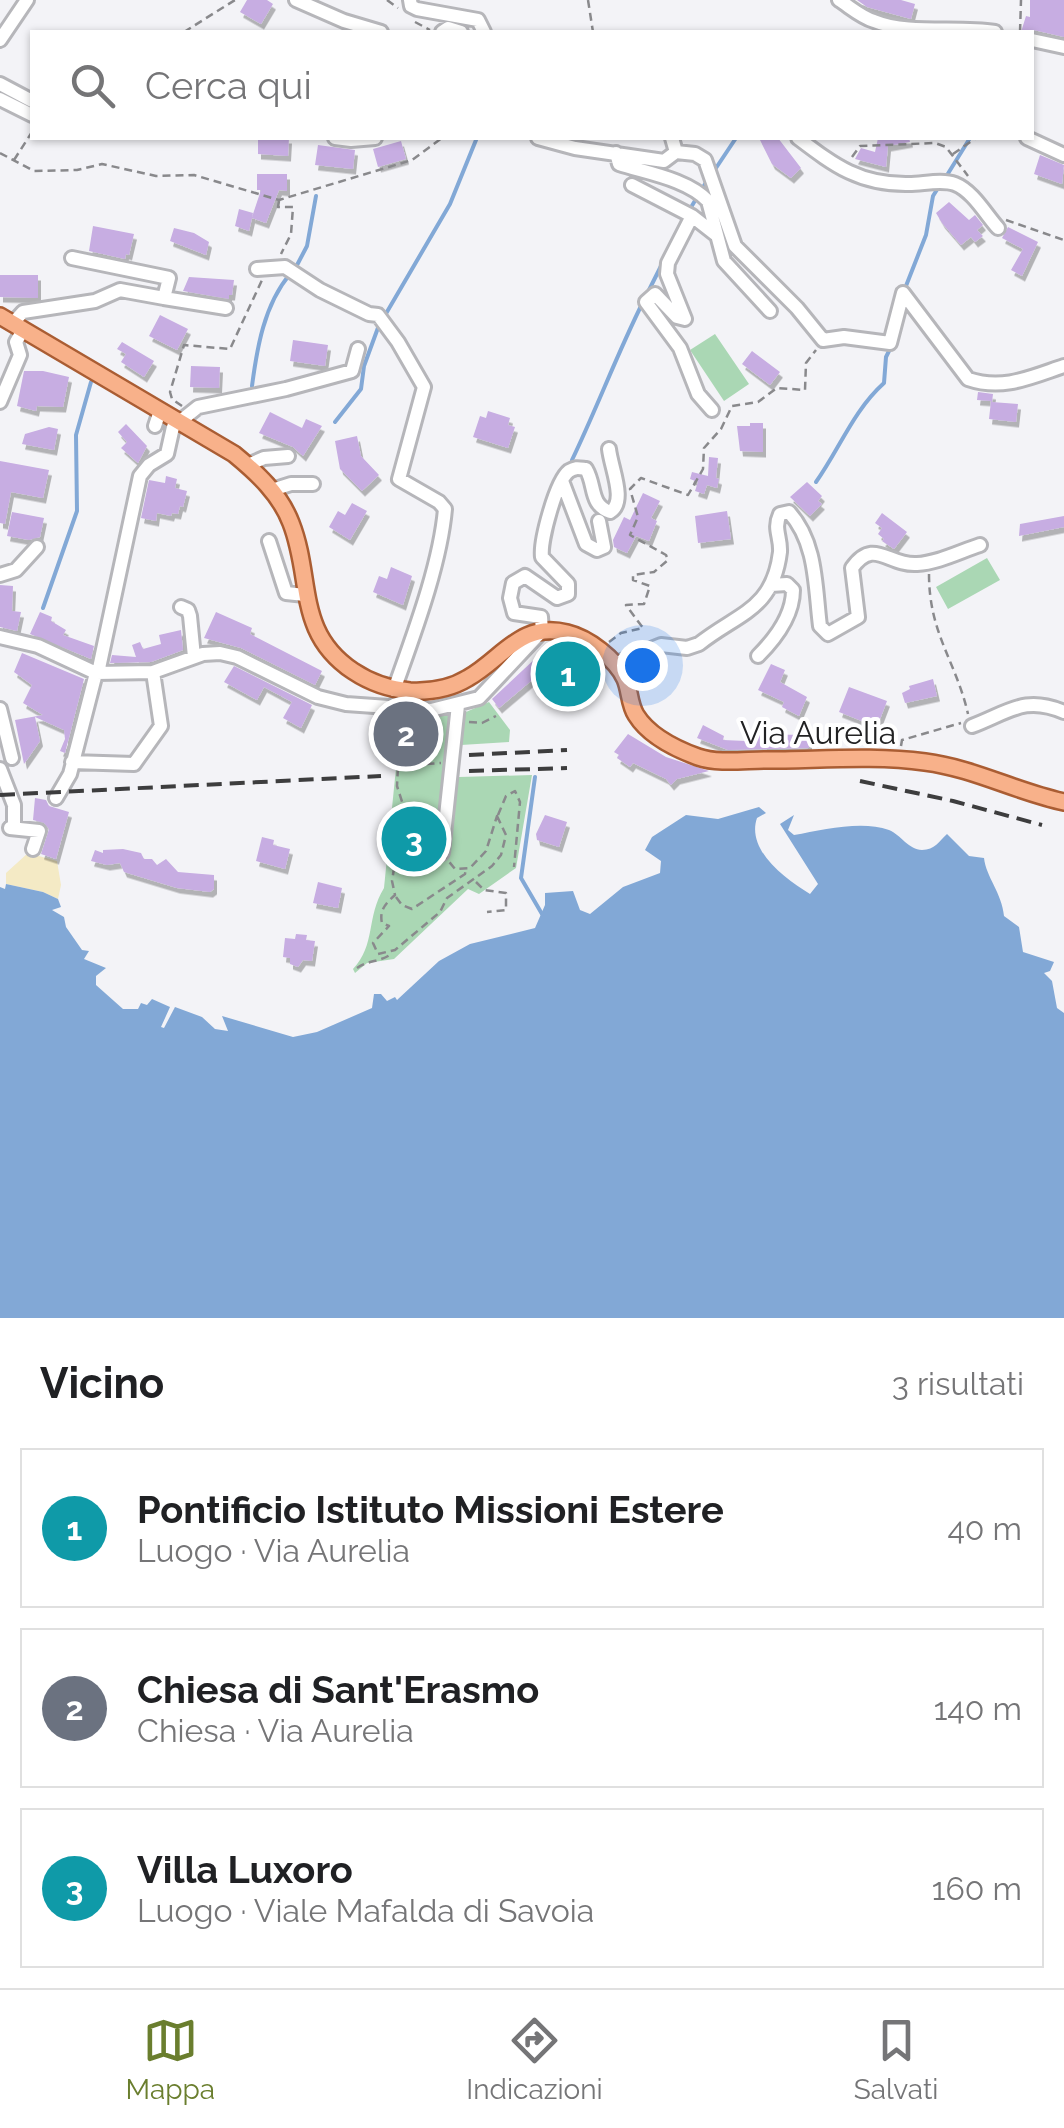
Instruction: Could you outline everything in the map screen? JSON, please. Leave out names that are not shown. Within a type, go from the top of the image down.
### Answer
[{"type":"main road","points":[[12,323],[158,419],[178,420],[248,465],[272,490],[290,519],[313,624],[337,658],[355,673],[394,690],[424,692],[452,687],[472,676],[512,642],[542,631],[568,633],[611,661]]},
{"type":"main road","name":"Via Aurelia","points":[[611,661],[626,681],[636,715],[650,731],[699,757],[900,760],[952,768],[1064,802]]},
{"type":"street","points":[[0,49],[0,40],[27,0]]},
{"type":"street","points":[[296,0],[344,22],[374,30]]},
{"type":"street","points":[[410,0],[411,6],[418,9],[478,20],[483,30]]},
{"type":"street","points":[[838,0],[874,22],[981,30]]},
{"type":"street","points":[[1034,38],[1064,48]]},
{"type":"street","points":[[0,84],[30,101]]},
{"type":"street","points":[[0,99],[30,114]]},
{"type":"street","points":[[545,140],[664,161],[674,145],[705,160],[736,246],[823,340],[844,337],[890,343],[903,293],[952,363],[968,379],[993,384],[1020,383],[1064,366]]},
{"type":"street","points":[[801,140],[846,172],[867,181],[951,182],[1002,224]]},
{"type":"street","points":[[1031,140],[1064,155]]},
{"type":"street","points":[[616,153],[619,164],[670,180],[708,201],[724,261],[770,311]]},
{"type":"street","points":[[632,186],[692,216],[715,234]]},
{"type":"street","points":[[692,216],[668,263],[667,274],[685,319],[677,317],[655,294],[646,302],[680,348],[698,394],[712,410]]},
{"type":"street","points":[[72,258],[168,278],[164,298]]},
{"type":"street","points":[[257,270],[285,267],[320,290],[378,315],[424,387],[399,479],[439,502],[445,510],[444,526],[394,690]]},
{"type":"street","points":[[0,402],[20,355],[12,323],[22,312],[95,301],[120,290],[226,308]]},
{"type":"street","points":[[56,798],[70,774],[97,673],[140,476],[167,454],[178,420],[198,407],[286,389],[352,370],[358,349]]},
{"type":"street","points":[[0,638],[38,646],[97,673],[153,672],[194,657],[220,654],[237,657],[318,697],[346,704],[431,710],[458,705],[478,698],[542,631],[541,617],[514,613],[510,594],[513,584],[525,576],[557,598],[569,591],[568,584],[544,561],[541,551],[568,472],[586,469],[594,501],[604,511],[617,508],[620,500],[609,449]]},
{"type":"street","points":[[248,465],[264,458],[288,456]]},
{"type":"street","points":[[562,481],[586,544],[598,550],[604,547],[600,521]]},
{"type":"street","points":[[272,490],[291,484],[313,484]]},
{"type":"street","points":[[611,661],[661,645],[687,648],[699,644],[765,598],[780,549],[775,524],[780,514],[788,512],[801,526],[809,547],[824,633],[832,634],[858,616],[852,568],[864,554],[874,552],[906,564],[928,563],[980,544]]},
{"type":"street","points":[[269,542],[275,552],[281,586],[286,593],[305,595]]},
{"type":"street","points":[[0,575],[16,570],[37,547]]},
{"type":"street","points":[[758,656],[788,618],[793,604],[793,590],[786,584],[772,585]]},
{"type":"street","points":[[181,606],[190,616],[194,657]]},
{"type":"street","points":[[72,762],[134,764],[140,758],[160,726],[153,672]]},
{"type":"street","points":[[970,724],[1018,706],[1040,703],[1064,712]]},
{"type":"street","points":[[442,853],[458,705]]},
{"type":"street","points":[[0,709],[12,758]]},
{"type":"street","points":[[2,776],[14,805],[8,832],[40,831],[33,849]]},
{"type":"path","points":[[187,30],[235,0]]},
{"type":"path","points":[[588,0],[593,30]]},
{"type":"path","points":[[1021,0],[1023,30]]},
{"type":"path","points":[[13,161],[30,135]]},
{"type":"path","points":[[0,153],[34,171],[77,170],[102,164],[156,176],[194,176],[279,200],[412,160],[439,140]]},
{"type":"path","points":[[952,155],[973,140]]},
{"type":"path","points":[[846,172],[860,146],[935,143],[946,147],[971,180]]},
{"type":"path","points":[[1002,224],[1064,240]]},
{"type":"path","points":[[611,661],[609,643],[620,633],[643,628],[626,605],[644,604],[650,586],[633,580],[633,576],[654,572],[668,560],[666,555],[630,535],[638,517],[630,489],[641,478],[688,495],[703,469],[704,448],[721,430],[732,406],[758,402],[778,388],[805,390],[806,363],[823,340]]},
{"type":"path","points":[[901,751],[902,740],[970,724],[964,694],[938,637],[928,563]]},
{"type":"path","points":[[458,722],[482,723],[496,716]]},
{"type":"path","points":[[406,814],[396,778],[398,766],[453,762]]},
{"type":"path","points":[[395,862],[404,858],[437,860],[442,853],[455,869],[470,868],[486,851],[506,796],[515,790],[520,802],[514,867]]},
{"type":"path","points":[[446,820],[406,814],[396,821],[392,881],[395,895],[402,905],[412,909],[466,874],[466,868]]},
{"type":"path","points":[[357,968],[367,961],[384,960],[440,912],[447,898],[475,880],[500,855],[506,836],[497,816]]},
{"type":"path","points":[[475,880],[484,890],[506,893],[506,910],[488,912]]},
{"type":"path","points":[[395,895],[382,908],[380,916],[382,923],[389,926],[373,943],[378,954],[395,950]]},
{"type":"green space","points":[[715,334],[749,384],[724,401],[690,350]]},
{"type":"green space","points":[[987,558],[1000,580],[948,609],[936,587]]},
{"type":"green space","points":[[489,702],[510,730],[509,742],[461,745],[459,777],[532,775],[516,868],[479,894],[468,889],[394,959],[367,963],[355,973],[353,969],[365,950],[384,888],[397,758],[437,745],[439,715],[459,715]]},
{"type":"sand","points":[[28,853],[57,861],[61,885],[58,899],[6,884],[6,873]]},
{"type":"water","points":[[759,807],[766,813],[757,818],[755,830],[762,852],[779,872],[810,894],[818,884],[780,824],[794,815],[788,830],[794,835],[842,827],[878,827],[889,830],[913,848],[926,850],[947,834],[969,856],[984,858],[1004,916],[1019,927],[1023,952],[1054,962],[1050,971],[1044,973],[1052,981],[1057,1008],[1064,1013],[1064,1318],[0,1318],[0,887],[5,889],[6,884],[58,899],[61,907],[52,910],[64,917],[66,927],[82,950],[89,951],[84,959],[106,968],[96,976],[96,985],[123,1009],[138,1009],[141,1003],[147,1005],[152,999],[170,1007],[161,1027],[164,1028],[175,1007],[202,1017],[215,1029],[228,1031],[222,1016],[293,1037],[317,1032],[372,1008],[374,994],[381,994],[387,1001],[395,997],[397,1000],[439,961],[470,944],[535,928],[545,905],[545,893],[573,891],[580,910],[590,914],[623,887],[660,873],[661,861],[645,850],[652,837],[686,815],[718,819]]},
{"type":"building","points":[[247,0],[267,0],[273,4],[261,24],[240,12]]},
{"type":"building","points":[[857,0],[901,0],[915,4],[911,19],[867,7]]},
{"type":"building","points":[[1030,0],[1064,0],[1064,37],[1022,30],[1026,16],[1030,17]]},
{"type":"building","points":[[258,140],[289,140],[288,156],[258,154]]},
{"type":"building","points":[[760,140],[780,140],[801,168],[791,178],[772,164]]},
{"type":"building","points":[[878,140],[910,140],[888,146],[886,167],[855,159],[861,148],[875,152]]},
{"type":"building","points":[[401,141],[406,159],[378,167],[373,149]]},
{"type":"building","points":[[318,145],[355,150],[353,169],[315,165]]},
{"type":"building","points":[[1040,155],[1064,165],[1062,184],[1034,174]]},
{"type":"building","points":[[257,174],[287,174],[287,191],[279,190],[266,223],[252,218],[249,231],[235,226],[239,209],[253,213],[252,217],[261,190],[257,190]]},
{"type":"building","points":[[949,202],[969,220],[975,215],[983,225],[977,230],[983,236],[975,242],[971,237],[961,245],[936,213]]},
{"type":"building","points":[[93,226],[134,234],[129,255],[125,259],[89,251]]},
{"type":"building","points":[[1008,227],[1038,242],[1022,276],[1011,270],[1023,249],[1002,238]]},
{"type":"building","points":[[174,228],[209,242],[206,255],[170,241]]},
{"type":"building","points":[[0,275],[38,275],[38,298],[0,297]]},
{"type":"building","points":[[189,277],[234,280],[232,295],[229,299],[183,291]]},
{"type":"building","points":[[160,315],[188,329],[177,350],[149,336]]},
{"type":"building","points":[[293,340],[328,345],[325,366],[290,361]]},
{"type":"building","points":[[122,342],[154,361],[144,377],[121,362],[126,354],[117,349]]},
{"type":"building","points":[[752,351],[780,372],[770,385],[742,364]]},
{"type":"building","points":[[191,366],[220,367],[219,388],[190,387]]},
{"type":"building","points":[[24,371],[69,377],[63,407],[37,406],[36,411],[17,406]]},
{"type":"building","points":[[978,392],[993,394],[992,402],[1018,404],[1016,422],[989,419],[991,401],[977,400]]},
{"type":"building","points":[[488,411],[510,418],[508,425],[515,427],[508,448],[473,437],[480,416],[486,418]]},
{"type":"building","points":[[270,412],[302,428],[306,419],[322,426],[303,456],[293,447],[259,433]]},
{"type":"building","points":[[763,423],[763,452],[740,451],[737,426]]},
{"type":"building","points":[[126,424],[147,446],[138,463],[121,448],[127,442],[118,432]]},
{"type":"building","points":[[49,427],[58,429],[54,450],[22,444],[25,434]]},
{"type":"building","points":[[357,436],[361,456],[379,475],[362,491],[340,469],[335,441]]},
{"type":"building","points":[[709,457],[718,458],[719,479],[717,488],[707,485],[704,494],[695,491],[698,482],[690,479],[692,472],[708,476]]},
{"type":"building","points":[[0,461],[49,470],[43,498],[11,492],[5,524],[0,523]]},
{"type":"building","points":[[166,476],[177,479],[175,488],[187,491],[183,507],[171,516],[157,513],[156,521],[141,518],[149,480],[165,483]]},
{"type":"building","points":[[807,482],[822,496],[818,501],[822,504],[810,516],[790,497]]},
{"type":"building","points":[[643,493],[660,501],[651,518],[657,521],[649,541],[636,536],[627,553],[614,547],[613,540],[624,517],[630,520]]},
{"type":"building","points":[[352,503],[367,511],[350,540],[329,527],[338,511],[345,515]]},
{"type":"building","points":[[727,511],[731,539],[698,543],[695,516]]},
{"type":"building","points":[[12,512],[44,518],[40,537],[29,540],[7,536]]},
{"type":"building","points":[[882,513],[907,532],[894,549],[878,534],[882,528],[875,523]]},
{"type":"building","points":[[1064,516],[1064,527],[1019,536],[1020,524]]},
{"type":"building","points":[[391,567],[412,576],[403,605],[373,592],[379,576],[387,579]]},
{"type":"building","points":[[0,585],[13,586],[12,611],[21,612],[17,631],[0,627]]},
{"type":"building","points":[[40,612],[66,630],[63,635],[94,646],[91,659],[30,634]]},
{"type":"building","points":[[216,612],[252,628],[250,634],[322,671],[315,685],[241,648],[204,638]]},
{"type":"building","points":[[181,630],[183,650],[151,662],[110,663],[112,655],[136,657],[132,645],[140,642],[143,649],[161,644],[159,635]]},
{"type":"building","points":[[553,642],[582,673],[584,664],[590,660],[602,674],[591,687],[586,676],[568,691],[551,670],[544,684],[531,681],[499,708],[492,699]]},
{"type":"building","points":[[22,653],[84,679],[65,753],[60,751],[64,730],[35,717],[40,741],[24,764],[15,720],[43,715],[23,703],[32,685],[14,672]]},
{"type":"building","points":[[771,664],[785,670],[780,682],[807,697],[799,716],[782,707],[784,702],[758,690]]},
{"type":"building","points":[[234,666],[312,705],[301,728],[283,718],[292,702],[264,687],[257,700],[224,682]]},
{"type":"building","points":[[933,679],[937,696],[905,703],[902,693],[909,686]]},
{"type":"building","points":[[849,687],[887,701],[877,727],[839,712]]},
{"type":"building","points":[[376,716],[415,719],[415,743],[395,742],[396,726],[375,724]]},
{"type":"building","points":[[703,725],[724,736],[723,740],[746,741],[747,734],[809,735],[809,748],[728,750],[697,738]]},
{"type":"building","points":[[628,734],[666,757],[709,771],[677,779],[671,785],[633,763],[630,767],[614,752]]},
{"type":"building","points":[[35,798],[69,812],[56,859],[41,854],[49,829],[33,820]]},
{"type":"building","points":[[545,815],[567,822],[559,847],[537,840]]},
{"type":"building","points":[[407,822],[426,824],[425,831],[432,832],[430,847],[422,847],[422,851],[396,845],[398,833]]},
{"type":"building","points":[[262,837],[274,840],[273,845],[290,849],[285,869],[256,861]]},
{"type":"building","points":[[123,849],[141,853],[157,865],[166,859],[178,872],[214,875],[214,889],[210,892],[177,888],[124,872],[120,863],[91,861],[95,850],[103,853]]},
{"type":"building","points":[[318,882],[342,888],[338,908],[313,903]]},
{"type":"building","points":[[296,934],[315,941],[312,961],[303,960],[298,967],[290,964],[290,958],[283,957],[285,938],[295,939]]},
{"type":"waterway","points":[[384,317],[450,204],[476,140]]},
{"type":"waterway","points":[[714,171],[735,140]]},
{"type":"waterway","points":[[944,180],[969,140]]},
{"type":"waterway","points":[[690,209],[708,179]]},
{"type":"waterway","points":[[904,291],[926,235],[938,188]]},
{"type":"waterway","points":[[296,267],[307,246],[316,196]]},
{"type":"waterway","points":[[647,294],[663,262]]},
{"type":"waterway","points":[[252,386],[268,313],[290,274]]},
{"type":"waterway","points":[[572,460],[643,302]]},
{"type":"waterway","points":[[335,422],[361,389],[364,366],[379,325]]},
{"type":"waterway","points":[[816,482],[855,418],[884,383],[890,349]]},
{"type":"waterway","points":[[43,608],[77,511],[76,435],[91,382]]},
{"type":"waterway","points":[[535,777],[521,878],[542,914]]},
{"type":"railway","points":[[469,755],[567,750]]},
{"type":"railway","points":[[469,771],[567,768]]},
{"type":"railway","points":[[0,795],[381,776]]},
{"type":"railway","points":[[860,781],[1042,825]]},
{"type":"place","name":"Pontificio Istituto Missioni Estere","points":[[568,674]]},
{"type":"place","name":"Chiesa di Sant'Erasmo","points":[[406,734]]},
{"type":"place","name":"Villa Luxoro","points":[[414,839]]}]
